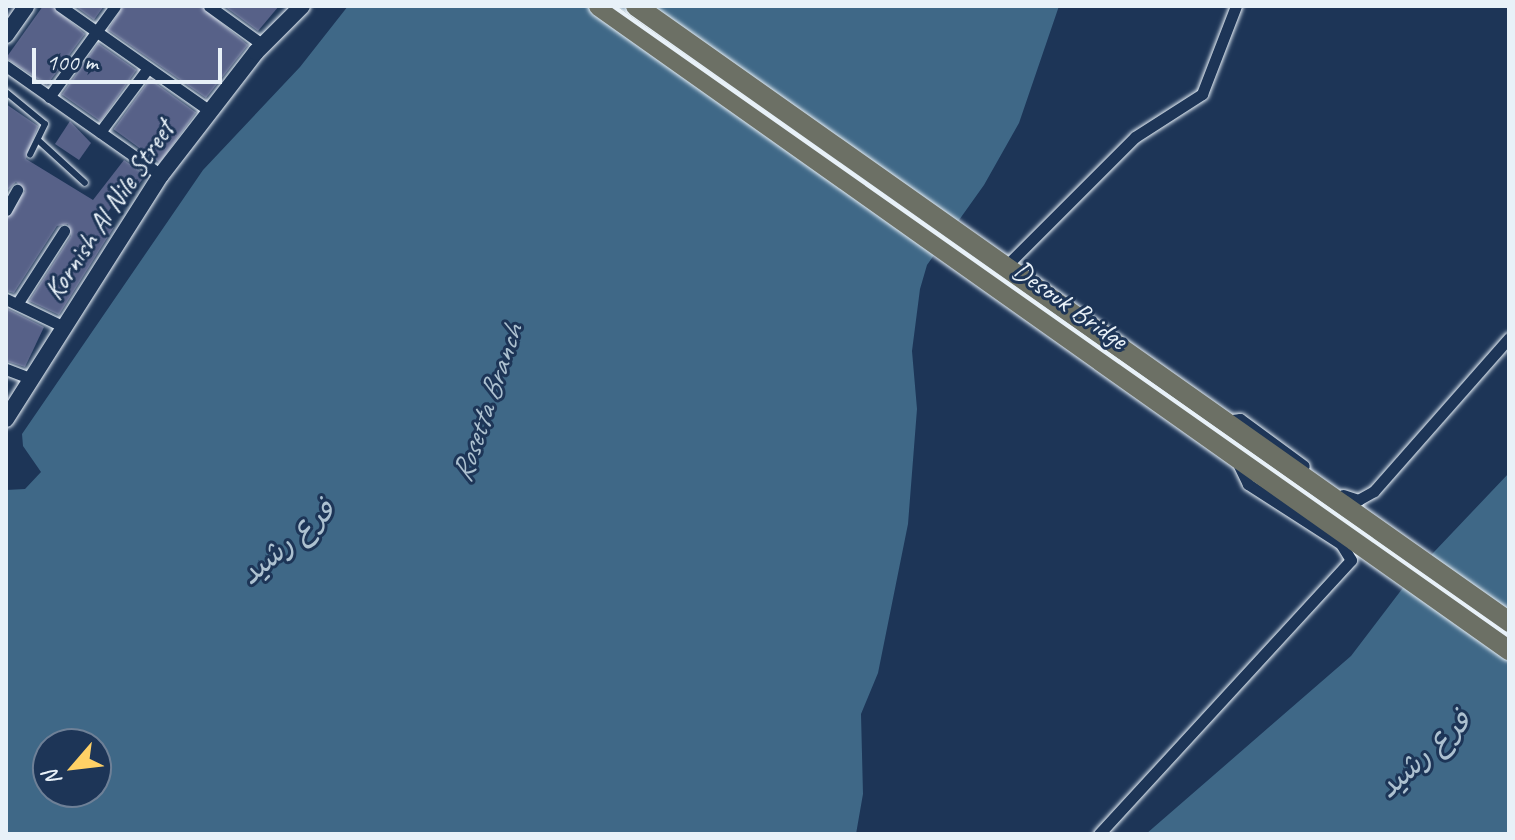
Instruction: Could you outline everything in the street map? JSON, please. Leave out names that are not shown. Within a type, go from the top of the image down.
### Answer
[{"type":"highway","name":"Desouk Bridge","points":[[599,6],[1509,650]]},
{"type":"highway","name":"Desouk Bridge","points":[[636,6],[1509,622]]},
{"type":"main road","points":[[6,35],[26,6]]},
{"type":"main road","name":"Kornish Al Nile Street","points":[[6,419],[62,326],[161,175],[263,45],[302,6]]},
{"type":"street","points":[[60,6],[210,111]]},
{"type":"street","points":[[49,97],[115,6]]},
{"type":"street","points":[[209,6],[263,45]]},
{"type":"street","points":[[1006,266],[1135,137],[1202,94],[1236,6]]},
{"type":"street","points":[[6,66],[161,175]]},
{"type":"street","points":[[100,132],[148,68]]},
{"type":"street","points":[[6,210],[17,190]]},
{"type":"street","points":[[62,326],[12,302],[64,231]]},
{"type":"street","points":[[1225,421],[1240,419],[1349,499],[1358,500],[1374,491],[1509,338]]},
{"type":"street","points":[[6,369],[29,378]]},
{"type":"street","points":[[1099,834],[1351,560],[1341,544],[1248,484],[1235,454]]},
{"type":"lane","points":[[6,92],[40,116],[45,133],[30,155]]},
{"type":"lane","points":[[39,141],[85,183]]},
{"type":"water","points":[[348,6],[1059,6],[1019,123],[984,185],[927,265],[920,289],[912,351],[917,409],[908,524],[878,673],[861,714],[863,794],[856,834],[6,834],[6,490],[25,489],[41,472],[23,446],[22,434],[203,170],[300,67]]},
{"type":"water","name":"فرع رشيد","points":[[1509,473],[1509,834],[1146,834],[1351,656],[1415,572]]},
{"type":"building","points":[[43,6],[52,6],[85,34],[47,85],[6,58]]},
{"type":"building","points":[[75,6],[104,6],[94,20]]},
{"type":"building","points":[[123,6],[201,6],[248,45],[206,98],[108,30]]},
{"type":"building","points":[[224,6],[279,6],[258,31]]},
{"type":"building","points":[[98,43],[137,70],[100,122],[62,95]]},
{"type":"building","points":[[150,79],[196,113],[160,163],[114,129]]},
{"type":"building","points":[[6,104],[38,126],[26,159],[93,200],[124,160],[146,175],[120,207],[115,202],[103,219],[114,227],[59,315],[29,301],[71,236],[68,224],[57,226],[14,293],[6,291],[6,218],[25,191],[16,182],[6,192]]},
{"type":"building","points":[[70,121],[91,143],[79,160],[55,144]]},
{"type":"building","points":[[6,308],[44,327],[25,367],[6,361]]},
{"type":"railway","points":[[613,6],[1509,636]]},
{"type":"water label","name":"Rosetta Branch","points":[[487,403]]}]
